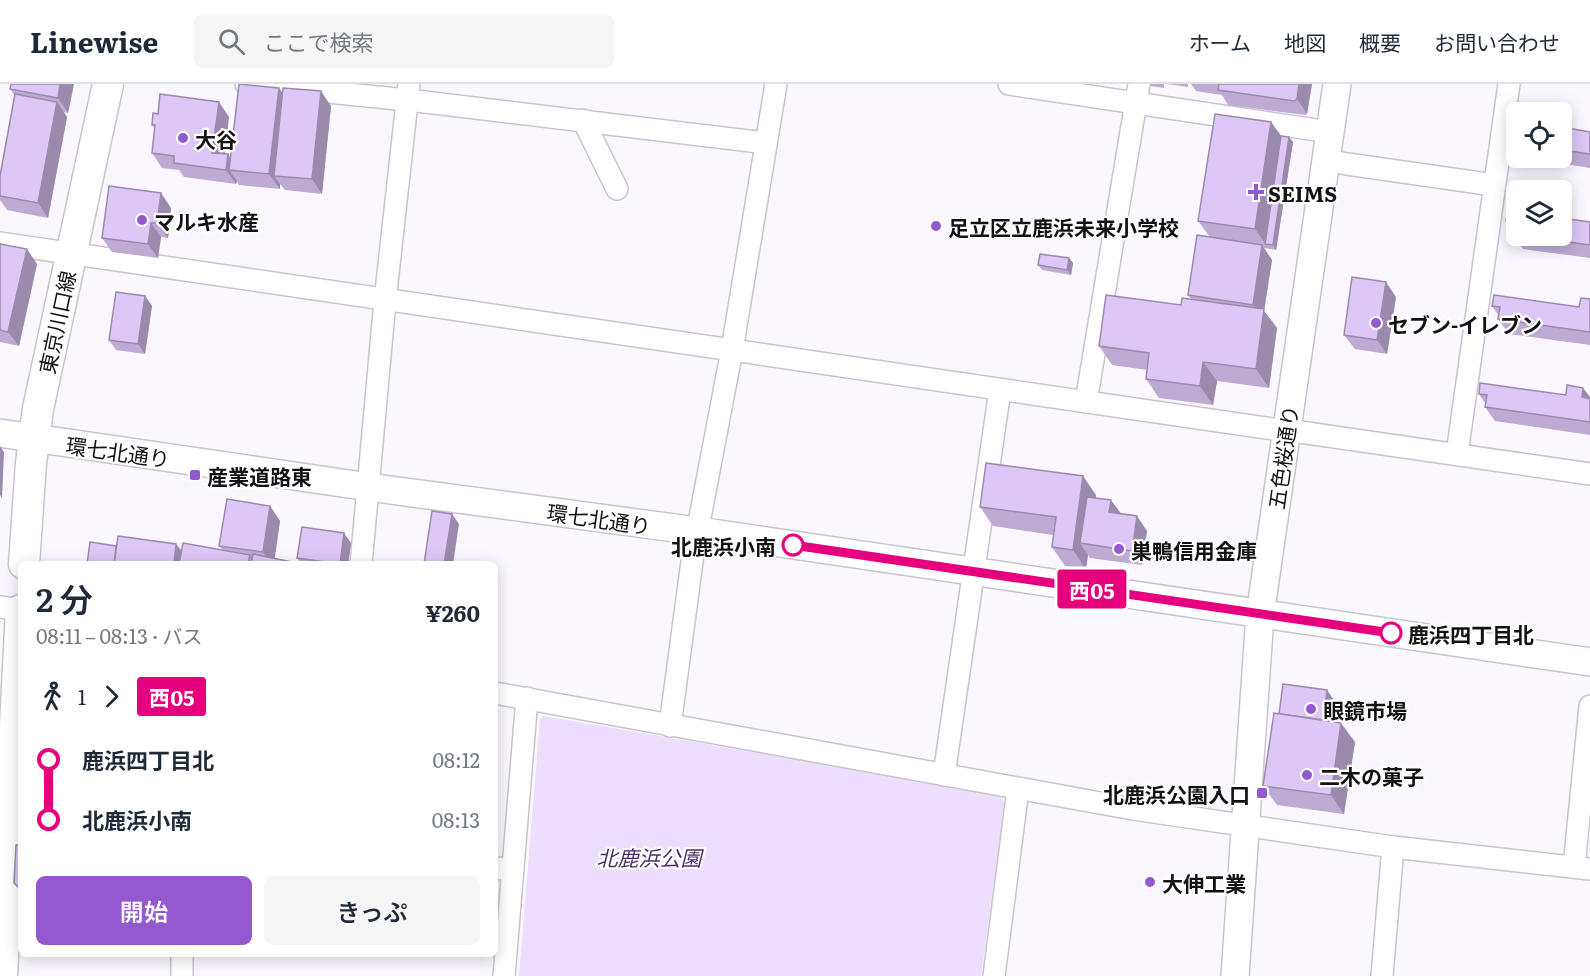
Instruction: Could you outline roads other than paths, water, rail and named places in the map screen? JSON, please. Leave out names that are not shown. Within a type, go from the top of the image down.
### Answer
[{"type":"main road","name":"東京川口線","points":[[24,561],[33,438],[38,409],[108,84]]},
{"type":"main road","points":[[2,976],[9,911],[18,685]]},
{"type":"street","points":[[246,84],[409,92],[583,120],[766,143]]},
{"type":"street","points":[[670,726],[697,532],[732,350],[776,84]]},
{"type":"street","points":[[1009,84],[1138,94],[1330,132]]},
{"type":"street","name":"五色桜通り","points":[[1235,976],[1260,615],[1337,84]]},
{"type":"street","points":[[1457,454],[1509,84]]},
{"type":"street","points":[[361,561],[385,301],[409,92]]},
{"type":"street","points":[[1086,402],[1138,94]]},
{"type":"street","points":[[583,120],[617,189]]},
{"type":"street","points":[[1326,160],[1494,185]]},
{"type":"street","points":[[0,243],[385,301],[1590,474]]},
{"type":"street","points":[[944,776],[1000,390]]},
{"type":"street","name":"環七北通り","points":[[0,433],[1590,662]]},
{"type":"street","points":[[0,607],[18,610]]},
{"type":"street","points":[[498,693],[1133,809],[1393,847],[1582,868],[1590,706]]},
{"type":"street","points":[[504,976],[504,869],[527,698]]},
{"type":"street","points":[[994,976],[1018,789]]},
{"type":"street","points":[[1382,976],[1393,847]]},
{"type":"street","points":[[182,957],[182,976]]},
{"type":"place","name":"大谷","points":[[183,138]]},
{"type":"place","name":"SEIMS","points":[[1256,192]]},
{"type":"place","name":"マルキ水産","points":[[142,220]]},
{"type":"place","name":"足立区立鹿浜未来小学校","points":[[936,226]]},
{"type":"place","name":"セブン-イレブン","points":[[1376,323]]},
{"type":"place","name":"産業道路東","points":[[195,475]]},
{"type":"place","name":"北鹿浜小南","points":[[793,545]]},
{"type":"place","name":"巣鴨信用金庫","points":[[1119,549]]},
{"type":"place","name":"鹿浜四丁目北","points":[[1391,633]]},
{"type":"place","name":"眼鏡市場","points":[[1311,709]]},
{"type":"place","name":"二木の菓子","points":[[1307,775]]},
{"type":"place","name":"北鹿浜公園入口","points":[[1262,793]]},
{"type":"place","name":"大伸工業","points":[[1150,882]]},
{"type":"park label","name":"北鹿浜公園","points":[[649,856]]}]
